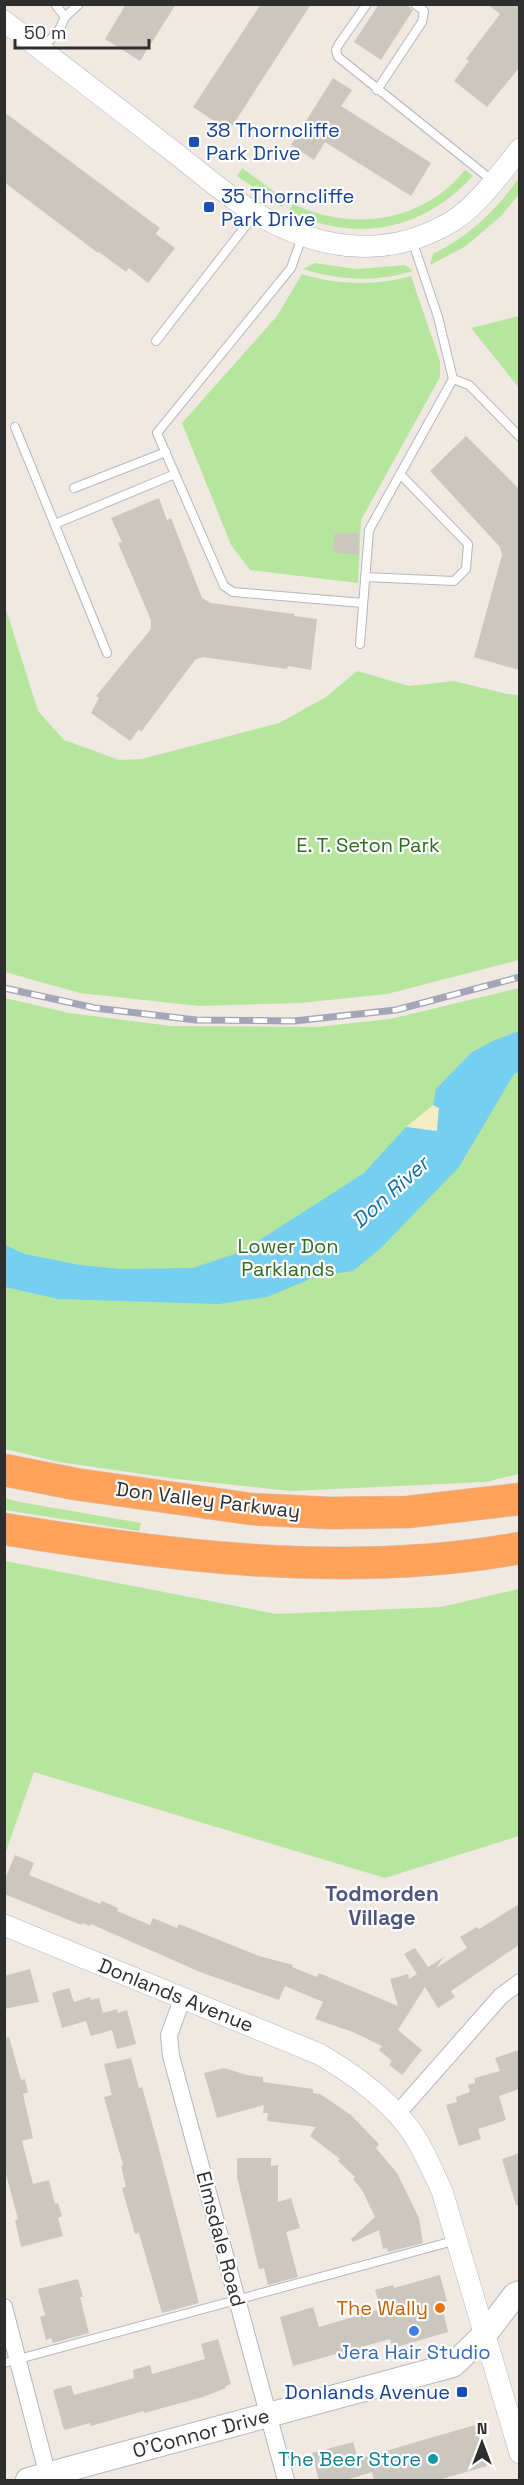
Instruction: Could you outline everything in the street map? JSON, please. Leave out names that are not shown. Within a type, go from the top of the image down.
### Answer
[{"type":"highway","name":"Don Valley Parkway","points":[[4,1470],[75,1484],[251,1509],[330,1513],[408,1512],[519,1499]]},
{"type":"highway","points":[[4,1529],[217,1559],[298,1563],[395,1562],[488,1554],[519,1548]]},
{"type":"main road","name":"O'Connor Drive","points":[[42,2479],[268,2414],[453,2365],[485,2334],[519,2293]]},
{"type":"street","points":[[4,21],[256,213],[302,237],[350,248],[389,246],[412,240],[453,221],[495,182],[519,149]]},
{"type":"street","name":"Donlands Avenue","points":[[4,1925],[183,1997],[332,2061],[357,2079],[397,2114],[423,2151],[442,2191],[519,2453]]},
{"type":"street","points":[[397,2114],[501,1996],[519,1982]]},
{"type":"street","name":"Elmsdale Road","points":[[183,1997],[169,2035],[171,2056],[286,2481]]},
{"type":"street","points":[[4,2307],[12,2361],[42,2479]]},
{"type":"lane","points":[[55,4],[65,17]]},
{"type":"lane","points":[[42,50],[60,28],[65,17],[79,4]]},
{"type":"lane","points":[[367,4],[336,50],[341,60],[495,182]]},
{"type":"lane","points":[[377,90],[422,22],[424,11],[415,4]]},
{"type":"lane","points":[[156,341],[256,213]]},
{"type":"lane","points":[[302,237],[291,268],[158,433],[225,586],[233,592],[363,603]]},
{"type":"lane","points":[[360,644],[369,530],[453,379],[438,317],[412,240]]},
{"type":"lane","points":[[453,379],[469,385],[519,436]]},
{"type":"lane","points":[[15,427],[107,653]]},
{"type":"lane","points":[[74,488],[166,452]]},
{"type":"lane","points":[[55,524],[176,474]]},
{"type":"lane","points":[[365,577],[454,581],[466,569],[469,558],[468,544],[400,474]]},
{"type":"lane","points":[[12,2361],[457,2240]]},
{"type":"green space","points":[[242,168],[287,201],[282,207],[237,176]]},
{"type":"green space","points":[[465,170],[473,176],[453,195],[410,220],[387,227],[363,229],[338,227],[313,221],[288,211],[293,204],[316,213],[339,218],[362,220],[385,217],[428,202],[448,188]]},
{"type":"green space","points":[[519,178],[519,194],[502,215],[466,246],[430,265],[433,254],[459,239],[481,221]]},
{"type":"green space","points":[[315,263],[357,269],[405,265],[413,271],[400,275],[358,279],[330,276],[303,269]]},
{"type":"green space","points":[[302,274],[356,283],[411,276],[440,361],[440,377],[361,520],[358,583],[250,570],[231,545],[182,423],[277,316]]},
{"type":"green space","points":[[520,316],[519,388],[471,328]]},
{"type":"green space","name":"E. T. Seton Park","points":[[5,606],[38,711],[64,740],[119,760],[142,759],[279,723],[326,697],[357,671],[409,686],[454,681],[519,695],[519,960],[387,994],[300,1003],[199,1006],[80,993],[5,972]]},
{"type":"green space","name":"Lower Don Parklands","points":[[519,988],[519,1474],[485,1482],[291,1491],[177,1479],[59,1462],[5,1449],[5,998],[69,1013],[171,1026],[317,1027],[390,1019]]},
{"type":"green space","points":[[5,1498],[141,1523],[139,1531],[5,1510]]},
{"type":"green space","points":[[5,1561],[276,1614],[441,1607],[519,1589],[519,1836],[385,1878],[34,1772],[5,1854]]},
{"type":"sand","points":[[433,1105],[439,1108],[437,1132],[406,1127]]},
{"type":"water","name":"Don River","points":[[519,1031],[519,1072],[514,1074],[459,1167],[381,1248],[353,1271],[317,1276],[267,1297],[219,1304],[58,1299],[5,1287],[5,1245],[25,1254],[80,1265],[121,1269],[193,1268],[241,1252],[364,1173],[406,1127],[437,1131],[439,1108],[433,1105],[436,1089],[472,1052]]},
{"type":"building","points":[[126,4],[176,4],[140,61],[105,39]]},
{"type":"building","points":[[261,4],[311,4],[229,131],[193,107]]},
{"type":"building","points":[[379,4],[405,4],[413,10],[381,60],[354,42]]},
{"type":"building","points":[[487,4],[519,4],[519,68],[487,107],[454,81],[469,61],[466,59],[500,14]]},
{"type":"building","points":[[333,78],[352,90],[341,106],[431,163],[411,196],[325,142],[314,160],[291,145]]},
{"type":"building","points":[[4,112],[160,228],[156,234],[175,248],[148,283],[129,268],[126,272],[98,253],[4,182]]},
{"type":"building","points":[[466,436],[519,489],[519,670],[474,657],[502,555],[500,547],[430,471]]},
{"type":"building","points":[[159,498],[167,520],[171,518],[202,598],[211,603],[317,619],[311,670],[288,666],[287,669],[202,657],[195,660],[141,732],[139,729],[130,741],[91,713],[99,698],[96,696],[151,629],[151,620],[118,543],[122,542],[111,518]]},
{"type":"building","points":[[335,533],[358,533],[359,555],[333,552]]},
{"type":"building","points":[[15,1855],[34,1863],[29,1875],[100,1904],[102,1901],[118,1908],[117,1911],[150,1925],[153,1918],[177,1928],[179,1924],[259,1956],[293,1965],[292,1967],[317,1977],[319,1973],[398,2006],[390,1979],[408,1974],[409,1979],[417,1974],[404,1954],[415,1948],[428,1967],[444,1957],[436,1968],[467,1948],[460,1937],[477,1927],[479,1929],[519,1904],[519,1945],[451,1991],[455,1997],[438,2008],[425,1987],[398,2030],[422,2050],[402,2075],[389,2065],[392,2061],[379,2050],[382,2046],[353,2032],[315,2019],[323,2002],[285,1986],[279,2000],[200,1972],[91,1924],[90,1926],[82,1923],[81,1925],[4,1894],[4,1881]]},
{"type":"building","points":[[30,1969],[39,2002],[4,2009],[4,1976]]},
{"type":"building","points":[[69,1988],[74,2002],[90,1997],[91,2000],[99,1998],[103,2013],[117,2009],[118,2013],[127,2010],[136,2044],[117,2049],[112,2030],[91,2036],[86,2021],[62,2028],[52,1993]]},
{"type":"building","points":[[9,2037],[21,2080],[25,2079],[28,2092],[23,2094],[33,2138],[22,2141],[33,2184],[49,2180],[55,2204],[58,2203],[62,2216],[58,2218],[63,2236],[21,2247],[15,2220],[18,2219],[4,2167],[4,2038]]},
{"type":"building","points":[[519,2050],[519,2089],[499,2096],[506,2120],[478,2129],[481,2139],[459,2146],[446,2105],[457,2102],[456,2097],[470,2092],[468,2085],[475,2083],[475,2078],[500,2071],[495,2058]]},
{"type":"building","points":[[131,2058],[139,2088],[142,2087],[157,2141],[199,2303],[162,2313],[139,2233],[135,2234],[122,2188],[126,2187],[121,2166],[123,2165],[104,2097],[112,2095],[104,2064]]},
{"type":"building","points":[[224,2068],[263,2077],[263,2082],[313,2089],[313,2093],[320,2094],[351,2115],[379,2144],[376,2148],[397,2173],[419,2218],[423,2243],[388,2252],[387,2248],[383,2249],[379,2230],[353,2242],[351,2239],[375,2217],[362,2190],[353,2179],[355,2177],[338,2161],[340,2159],[310,2136],[316,2127],[267,2121],[268,2113],[263,2113],[264,2105],[217,2118],[204,2073]]},
{"type":"building","points":[[519,2153],[519,2205],[516,2205],[502,2159]]},
{"type":"building","points":[[237,2158],[271,2158],[271,2166],[278,2165],[278,2202],[291,2198],[300,2228],[286,2232],[298,2277],[268,2285],[264,2268],[259,2269],[237,2177]]},
{"type":"building","points":[[440,2275],[447,2301],[441,2303],[448,2332],[393,2348],[390,2339],[293,2366],[280,2317],[313,2307],[319,2327],[381,2309],[375,2290],[393,2285],[394,2288]]},
{"type":"building","points":[[78,2279],[89,2333],[53,2343],[51,2338],[46,2340],[40,2317],[45,2315],[38,2289]]},
{"type":"building","points":[[218,2339],[231,2384],[225,2386],[226,2388],[203,2397],[91,2426],[90,2423],[65,2430],[63,2427],[53,2390],[71,2385],[74,2395],[134,2378],[133,2370],[150,2365],[152,2374],[205,2359],[201,2344]]},
{"type":"building","name":"The Beer Store","points":[[475,2425],[487,2466],[435,2481],[374,2481],[372,2472],[343,2481],[319,2481],[312,2453],[353,2442],[358,2459]]},
{"type":"railway","points":[[4,988],[95,1008],[196,1020],[294,1021],[396,1010],[520,977]]},
{"type":"place","name":"38 Thorncliffe Park Drive","points":[[194,142]]},
{"type":"place","name":"35 Thorncliffe Park Drive","points":[[209,207]]},
{"type":"place","name":"The Wally","points":[[440,2308]]},
{"type":"place","name":"Jera Hair Studio","points":[[414,2331]]},
{"type":"place","name":"Donlands Avenue","points":[[462,2392]]},
{"type":"place","name":"The Beer Store","points":[[433,2459]]},
{"type":"district","name":"Todmorden Village","points":[[382,1905]]}]
